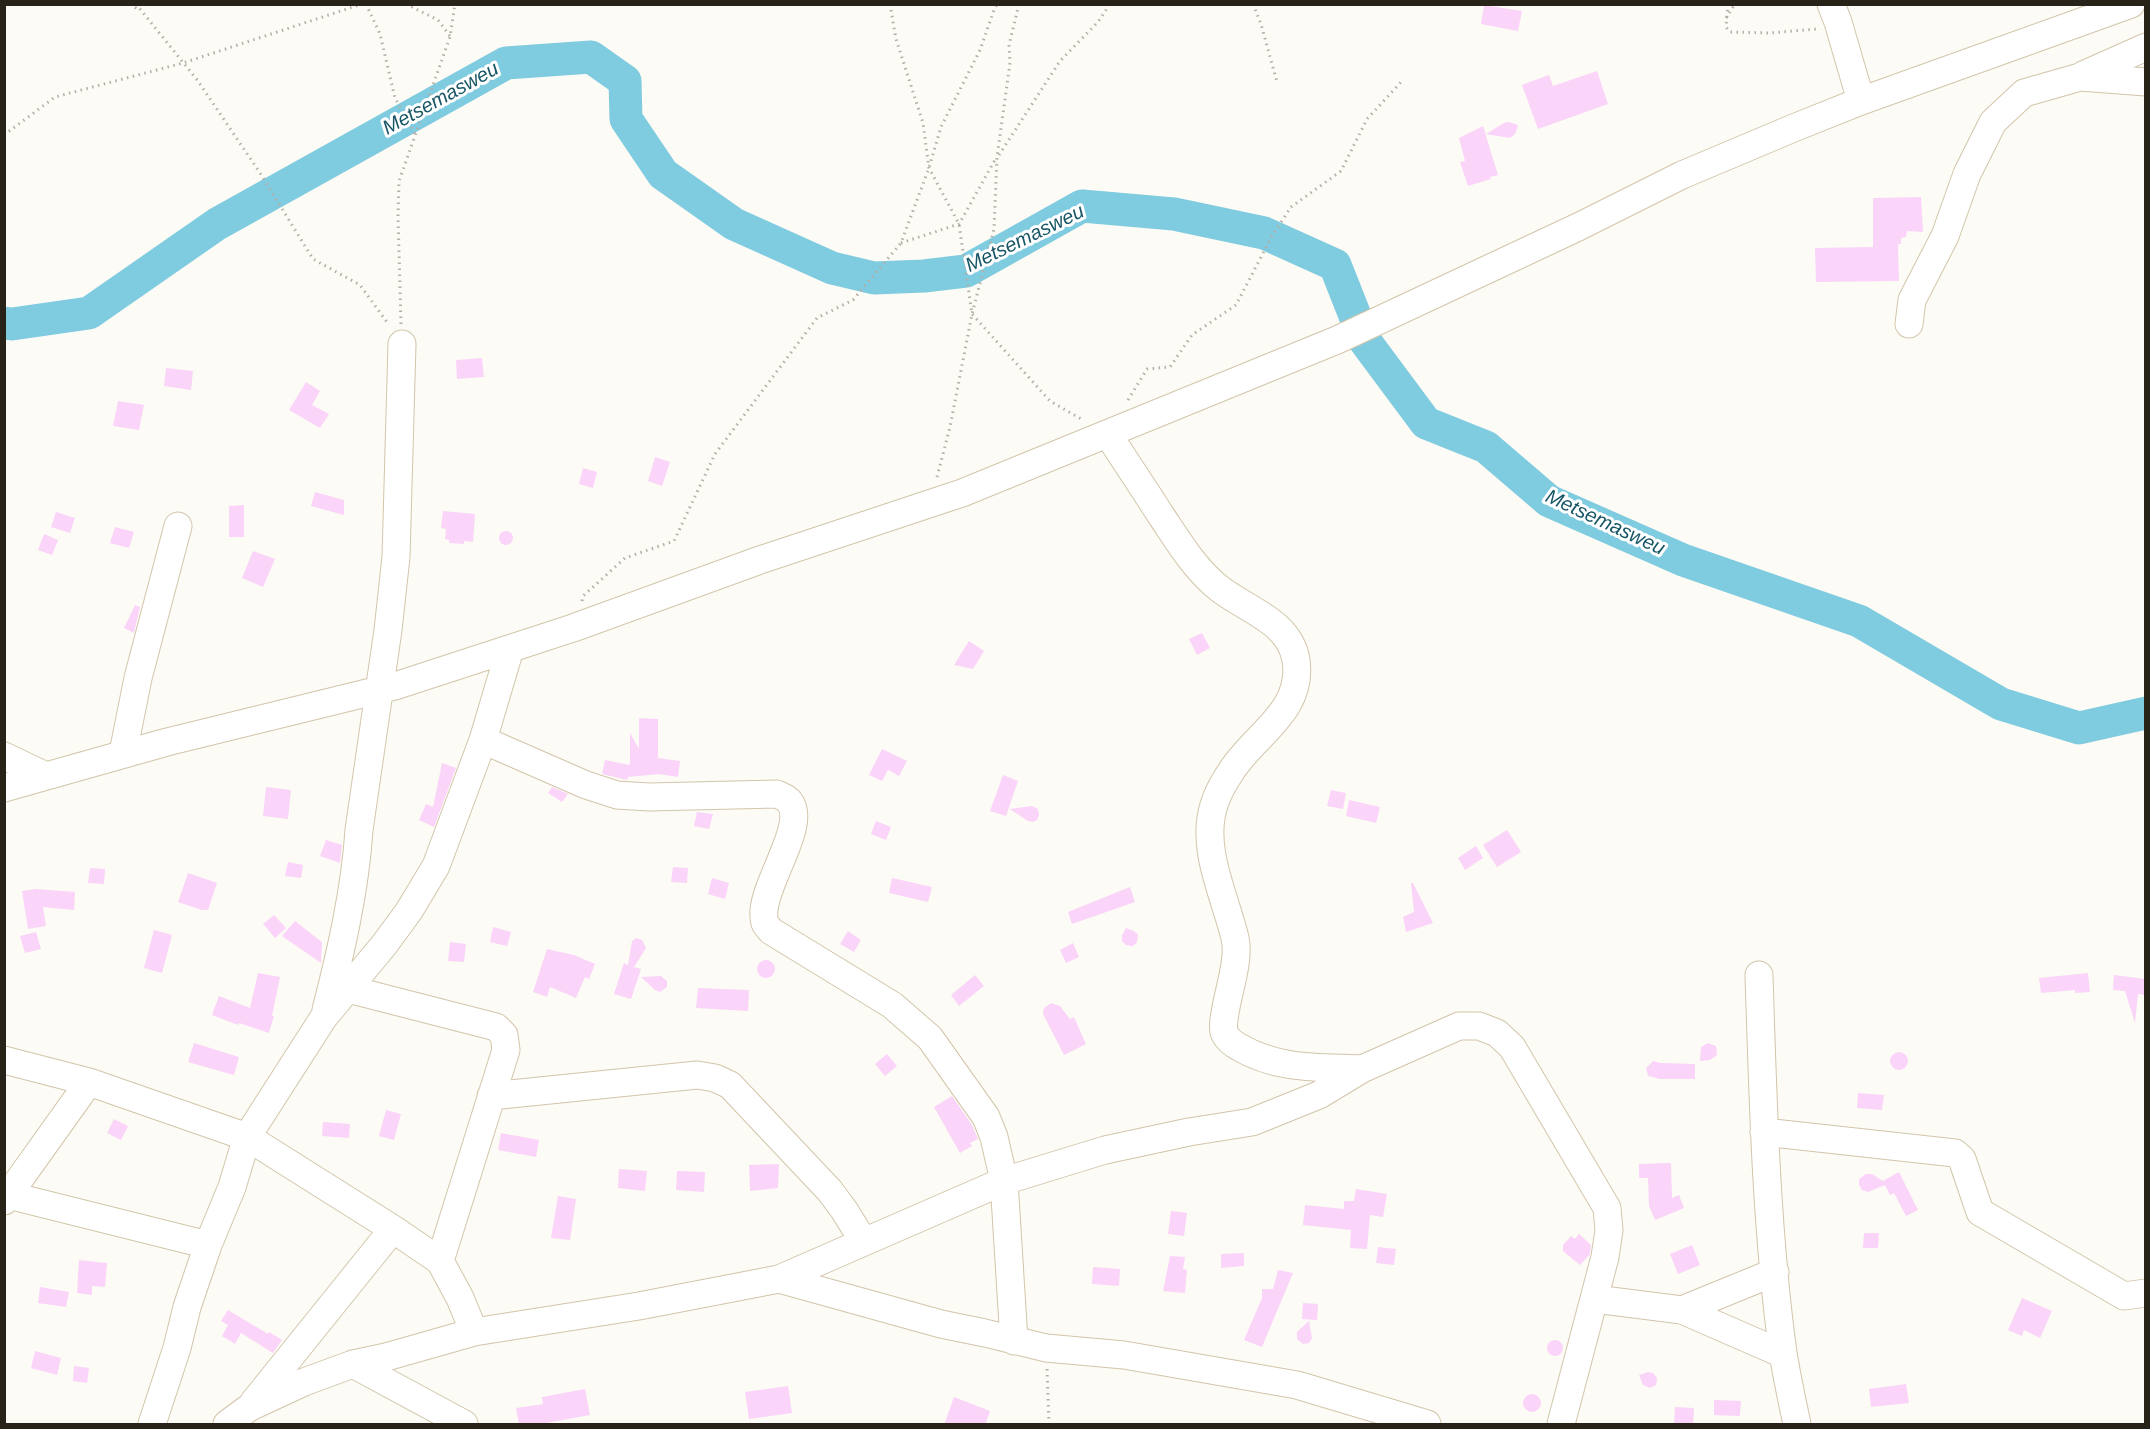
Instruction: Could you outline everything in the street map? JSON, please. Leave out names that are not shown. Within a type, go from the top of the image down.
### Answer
[{"type":"street","points":[[4,788],[123,753],[380,691],[573,628],[760,560],[930,504],[1337,340],[1578,227],[1682,174],[1861,101],[2124,6]]},
{"type":"street","points":[[1835,13],[1861,101]]},
{"type":"street","points":[[1910,324],[1912,300],[1945,236],[1967,174],[1993,122],[2024,93],[2080,77],[2145,47]]},
{"type":"street","points":[[2080,77],[2145,82]]},
{"type":"street","points":[[324,1017],[340,957],[357,863],[396,557],[402,344]]},
{"type":"street","points":[[1108,434],[1190,560],[1216,587],[1275,625],[1291,643],[1296,659],[1297,679],[1291,700],[1272,725],[1230,771],[1214,806],[1210,840],[1236,941],[1224,1017],[1224,1032],[1232,1043],[1257,1058],[1288,1066],[1362,1070]]},
{"type":"street","points":[[123,753],[141,667],[178,526]]},
{"type":"street","points":[[152,1425],[177,1348],[187,1306],[208,1245],[232,1187],[247,1137],[324,1017],[409,911],[436,866],[483,740],[510,649]]},
{"type":"street","points":[[483,740],[586,785],[617,795],[649,797],[777,794],[789,800],[794,811],[793,827],[768,895],[765,922],[771,931],[892,1005],[930,1038],[986,1117],[994,1137],[1004,1181],[1014,1341]]},
{"type":"street","points":[[4,756],[46,776]]},
{"type":"street","points":[[1760,975],[1764,1132],[1775,1272],[1783,1354],[1797,1425]]},
{"type":"street","points":[[348,989],[496,1027],[504,1035],[506,1050],[440,1261]]},
{"type":"street","points":[[226,1425],[250,1407],[304,1382],[352,1364],[387,1357],[474,1332],[639,1306],[779,1279],[1004,1181],[1105,1150],[1189,1132],[1252,1122],[1319,1095],[1362,1070],[1459,1026],[1479,1026],[1497,1033],[1512,1047],[1607,1208],[1609,1230],[1606,1248],[1595,1299],[1561,1425]]},
{"type":"street","points":[[4,1060],[89,1082],[247,1137],[393,1228],[440,1261],[460,1298],[474,1332]]},
{"type":"street","points":[[491,1096],[698,1075],[715,1078],[730,1085],[830,1191],[864,1242]]},
{"type":"street","points":[[89,1082],[7,1198],[208,1245]]},
{"type":"street","points":[[1764,1132],[1955,1153],[1962,1159],[1980,1212],[2124,1296],[2145,1293]]},
{"type":"street","points":[[250,1407],[393,1228]]},
{"type":"street","points":[[1682,1310],[1775,1272]]},
{"type":"street","points":[[779,1279],[941,1324],[1046,1348],[1124,1355],[1297,1385],[1427,1425]]},
{"type":"street","points":[[1595,1299],[1682,1310],[1783,1354]]},
{"type":"street","points":[[352,1364],[464,1425]]},
{"type":"path","points":[[130,4],[139,10]]},
{"type":"path","points":[[136,4],[198,81],[314,259],[360,285],[402,344]]},
{"type":"path","points":[[4,135],[55,97],[183,63],[364,4],[380,34],[395,98],[416,137]]},
{"type":"path","points":[[406,4],[438,20],[450,37]]},
{"type":"path","points":[[402,344],[399,181],[450,37],[455,4]]},
{"type":"path","points":[[890,4],[897,39],[923,123],[929,168],[959,224],[972,314],[1050,401],[1108,434]]},
{"type":"path","points":[[573,628],[583,596],[625,558],[674,541],[715,454],[817,318],[853,300],[901,243],[929,168],[941,127],[980,50],[998,4]]},
{"type":"path","points":[[930,504],[950,427],[972,314],[994,229],[997,158],[1011,63],[1009,45],[1019,4]]},
{"type":"path","points":[[901,243],[959,224],[997,158],[1060,61],[1098,22],[1110,4]]},
{"type":"path","points":[[1253,4],[1277,82]]},
{"type":"path","points":[[1728,4],[1726,27],[1730,32],[1770,33],[1820,28],[1835,13]]},
{"type":"path","points":[[1726,19],[1735,4]]},
{"type":"path","points":[[1128,401],[1147,369],[1170,367],[1192,335],[1236,305],[1272,236],[1291,207],[1341,171],[1367,119],[1403,80]]},
{"type":"path","points":[[1046,1348],[1049,1425]]},
{"type":"building","points":[[1484,5],[1522,11],[1518,31],[1481,24]]},
{"type":"building","points":[[1597,71],[1608,104],[1538,129],[1522,85],[1549,75],[1553,86]]},
{"type":"building","points":[[1504,123],[1518,125],[1515,134],[1510,138],[1486,134]]},
{"type":"building","points":[[1483,126],[1498,175],[1468,186],[1460,162],[1465,161],[1459,138]]},
{"type":"building","points":[[1921,197],[1923,232],[1907,231],[1906,237],[1901,238],[1901,244],[1898,244],[1899,281],[1816,282],[1815,248],[1873,247],[1873,198]]},
{"type":"building","points":[[482,358],[484,377],[457,379],[456,360]]},
{"type":"building","points":[[166,368],[193,371],[191,390],[164,386]]},
{"type":"building","points":[[306,382],[320,391],[312,405],[329,414],[320,428],[289,410]]},
{"type":"building","points":[[118,401],[144,405],[139,430],[113,426]]},
{"type":"building","points":[[655,457],[670,462],[662,486],[648,481]]},
{"type":"building","points":[[583,468],[597,472],[593,488],[579,484]]},
{"type":"building","points":[[315,492],[344,500],[344,515],[311,506]]},
{"type":"building","points":[[244,505],[244,537],[229,537],[229,506]]},
{"type":"building","points":[[443,511],[475,514],[473,542],[449,543],[449,540],[445,539],[446,529],[441,528]]},
{"type":"building","points":[[56,512],[75,518],[70,533],[51,527]]},
{"type":"building","points":[[115,527],[134,532],[129,548],[110,543]]},
{"type":"building","points":[[503,531],[509,531],[513,538],[509,545],[503,545],[499,541],[499,535]]},
{"type":"building","points":[[44,534],[58,540],[52,555],[38,550]]},
{"type":"building","points":[[253,551],[275,559],[263,587],[242,578]]},
{"type":"building","points":[[135,605],[140,607],[134,633],[124,628]]},
{"type":"building","points":[[1202,633],[1210,648],[1197,655],[1189,639]]},
{"type":"building","points":[[969,641],[984,651],[973,669],[954,665]]},
{"type":"building","points":[[639,718],[658,719],[658,758],[680,761],[678,777],[659,774],[628,777],[627,780],[602,774],[605,760],[630,765],[630,733],[639,749]]},
{"type":"building","points":[[882,749],[907,761],[899,776],[888,770],[882,781],[869,775]]},
{"type":"building","points":[[442,763],[456,768],[434,827],[419,820],[426,804],[433,807]]},
{"type":"building","points":[[1003,775],[1018,781],[1006,816],[990,811]]},
{"type":"building","points":[[266,787],[291,790],[288,819],[263,816]]},
{"type":"building","points":[[552,787],[568,794],[562,802],[548,793]]},
{"type":"building","points":[[1331,790],[1346,793],[1343,809],[1327,806]]},
{"type":"building","points":[[1349,800],[1380,807],[1376,823],[1346,816]]},
{"type":"building","points":[[1032,806],[1038,809],[1039,815],[1033,822],[1010,809]]},
{"type":"building","points":[[697,812],[713,814],[709,829],[694,826]]},
{"type":"building","points":[[876,821],[891,827],[886,840],[871,834]]},
{"type":"building","points":[[1507,830],[1521,852],[1497,867],[1483,845]]},
{"type":"building","points":[[326,840],[342,845],[340,863],[320,856]]},
{"type":"building","points":[[1476,846],[1483,858],[1465,870],[1458,858]]},
{"type":"building","points":[[288,862],[303,865],[301,878],[285,876]]},
{"type":"building","points":[[673,867],[688,868],[687,883],[671,882]]},
{"type":"building","points":[[90,868],[105,869],[104,884],[88,883]]},
{"type":"building","points":[[188,873],[217,883],[208,910],[178,902]]},
{"type":"building","points":[[712,878],[729,883],[725,899],[708,894]]},
{"type":"building","points":[[892,878],[932,887],[928,902],[889,893]]},
{"type":"building","points":[[1411,883],[1433,923],[1406,932],[1403,917],[1414,912]]},
{"type":"building","points":[[1130,887],[1135,902],[1072,924],[1068,912]]},
{"type":"building","points":[[36,889],[75,892],[74,910],[43,907],[46,926],[28,929],[22,891]]},
{"type":"building","points":[[274,915],[286,928],[275,938],[263,924]]},
{"type":"building","points":[[295,921],[322,942],[321,963],[282,936]]},
{"type":"building","points":[[493,927],[511,932],[507,946],[490,942]]},
{"type":"building","points":[[1126,928],[1138,935],[1137,942],[1133,946],[1126,945],[1122,941]]},
{"type":"building","points":[[154,930],[172,935],[162,973],[144,968]]},
{"type":"building","points":[[848,931],[861,940],[854,952],[840,944]]},
{"type":"building","points":[[36,932],[41,949],[25,953],[20,936]]},
{"type":"building","points":[[636,938],[642,940],[646,948],[634,967],[641,969],[631,999],[614,994],[624,963],[628,965],[632,941]]},
{"type":"building","points":[[450,942],[466,944],[464,962],[448,961]]},
{"type":"building","points":[[1073,943],[1079,957],[1066,963],[1060,950]]},
{"type":"building","points":[[547,949],[574,955],[595,964],[589,979],[585,977],[576,998],[550,987],[547,997],[533,992]]},
{"type":"building","points":[[766,960],[772,963],[775,969],[772,975],[766,978],[760,975],[757,969],[760,963]]},
{"type":"building","points":[[258,973],[280,977],[269,1033],[212,1015],[219,996],[250,1008]]},
{"type":"building","points":[[2088,973],[2090,992],[2075,993],[2075,990],[2041,993],[2039,978]]},
{"type":"building","points":[[975,975],[984,986],[959,1006],[951,995]]},
{"type":"building","points":[[2114,975],[2145,979],[2145,995],[2138,994],[2135,1023],[2125,991],[2113,990]]},
{"type":"building","points":[[661,976],[667,981],[667,987],[660,992],[641,977]]},
{"type":"building","points":[[698,988],[749,990],[748,1011],[696,1008]]},
{"type":"building","points":[[1051,1003],[1060,1006],[1070,1019],[1074,1017],[1086,1044],[1064,1055],[1043,1014],[1044,1008]]},
{"type":"building","points":[[194,1043],[239,1057],[234,1075],[188,1062]]},
{"type":"building","points":[[1708,1043],[1716,1046],[1717,1055],[1710,1060],[1700,1061],[1701,1047]]},
{"type":"building","points":[[1895,1052],[1903,1052],[1908,1057],[1906,1068],[1895,1070],[1890,1065],[1890,1057]]},
{"type":"building","points":[[887,1054],[897,1066],[885,1076],[875,1064]]},
{"type":"building","points":[[1653,1061],[1695,1064],[1695,1079],[1660,1079],[1648,1076],[1646,1068]]},
{"type":"building","points":[[1858,1093],[1884,1095],[1882,1110],[1857,1108]]},
{"type":"building","points":[[952,1096],[972,1125],[978,1139],[970,1143],[972,1146],[960,1153],[934,1107]]},
{"type":"building","points":[[386,1110],[401,1114],[394,1140],[379,1136]]},
{"type":"building","points":[[114,1119],[128,1126],[121,1140],[107,1133]]},
{"type":"building","points":[[323,1122],[350,1124],[349,1138],[322,1136]]},
{"type":"building","points":[[501,1133],[539,1140],[536,1157],[498,1150]]},
{"type":"building","points":[[1671,1163],[1672,1198],[1679,1195],[1684,1208],[1655,1220],[1649,1206],[1648,1178],[1639,1178],[1639,1164]]},
{"type":"building","points":[[779,1164],[778,1188],[750,1191],[749,1165]]},
{"type":"building","points":[[619,1169],[647,1171],[645,1191],[618,1188]]},
{"type":"building","points":[[677,1171],[705,1172],[704,1192],[676,1190]]},
{"type":"building","points":[[1899,1172],[1918,1210],[1906,1216],[1894,1193],[1890,1195],[1885,1185],[1868,1192],[1862,1190],[1859,1185],[1859,1179],[1866,1174],[1872,1174],[1883,1181]]},
{"type":"building","points":[[1356,1189],[1387,1194],[1383,1217],[1370,1215],[1367,1249],[1350,1248],[1351,1230],[1303,1225],[1305,1205],[1344,1209],[1344,1201],[1354,1201]]},
{"type":"building","points":[[558,1196],[576,1199],[570,1240],[551,1238]]},
{"type":"building","points":[[1171,1211],[1187,1213],[1184,1236],[1168,1234]]},
{"type":"building","points":[[1864,1233],[1879,1233],[1878,1248],[1863,1248]]},
{"type":"building","points":[[1579,1234],[1591,1245],[1590,1254],[1580,1265],[1563,1251],[1563,1245],[1571,1236],[1575,1239]]},
{"type":"building","points":[[1692,1245],[1700,1265],[1678,1274],[1670,1254]]},
{"type":"building","points":[[1378,1247],[1396,1249],[1394,1265],[1376,1263]]},
{"type":"building","points":[[1244,1253],[1244,1266],[1221,1268],[1221,1254]]},
{"type":"building","points":[[1170,1256],[1185,1257],[1183,1269],[1187,1270],[1185,1293],[1163,1291]]},
{"type":"building","points":[[79,1260],[107,1263],[105,1287],[92,1286],[92,1295],[77,1293]]},
{"type":"building","points":[[1093,1267],[1120,1269],[1119,1286],[1092,1284]]},
{"type":"building","points":[[1278,1270],[1293,1273],[1262,1347],[1244,1340],[1262,1298],[1262,1289],[1273,1289]]},
{"type":"building","points":[[40,1287],[69,1292],[66,1307],[38,1303]]},
{"type":"building","points":[[2022,1298],[2052,1311],[2040,1338],[2024,1330],[2022,1336],[2008,1330]]},
{"type":"building","points":[[1303,1303],[1318,1304],[1317,1320],[1302,1319]]},
{"type":"building","points":[[228,1310],[282,1340],[273,1353],[241,1333],[235,1344],[222,1336],[228,1325],[221,1321]]},
{"type":"building","points":[[1309,1321],[1312,1338],[1309,1343],[1303,1344],[1297,1339],[1297,1332]]},
{"type":"building","points":[[1555,1340],[1561,1342],[1563,1348],[1561,1354],[1555,1356],[1549,1354],[1547,1348],[1549,1342]]},
{"type":"building","points":[[35,1351],[61,1358],[57,1375],[31,1368]]},
{"type":"building","points":[[74,1366],[89,1368],[87,1383],[73,1381]]},
{"type":"building","points":[[1653,1373],[1657,1378],[1656,1385],[1650,1388],[1643,1385],[1639,1375]]},
{"type":"building","points":[[1906,1384],[1909,1403],[1871,1407],[1869,1389]]},
{"type":"building","points":[[788,1386],[792,1413],[749,1419],[745,1392]]},
{"type":"building","points":[[585,1389],[590,1415],[535,1425],[519,1425],[516,1408],[543,1404],[542,1397]]},
{"type":"building","points":[[1532,1394],[1538,1397],[1541,1403],[1538,1409],[1532,1412],[1526,1409],[1523,1403],[1526,1397]]},
{"type":"building","points":[[954,1397],[990,1411],[985,1425],[944,1425]]},
{"type":"building","points":[[1714,1400],[1741,1401],[1740,1416],[1714,1415]]},
{"type":"building","points":[[1675,1407],[1694,1408],[1693,1425],[1674,1425]]},
{"type":"waterway","name":"Metsemasweu","points":[[4,323],[12,324],[89,313],[217,224],[506,63],[591,57],[625,81],[626,119],[663,174],[734,224],[832,268],[874,278],[966,271],[1082,206],[1174,214],[1264,233],[1335,265],[1365,341],[1426,423],[1486,447],[1549,501],[1683,560],[1859,621],[2001,704],[2079,728],[2146,713]]}]
